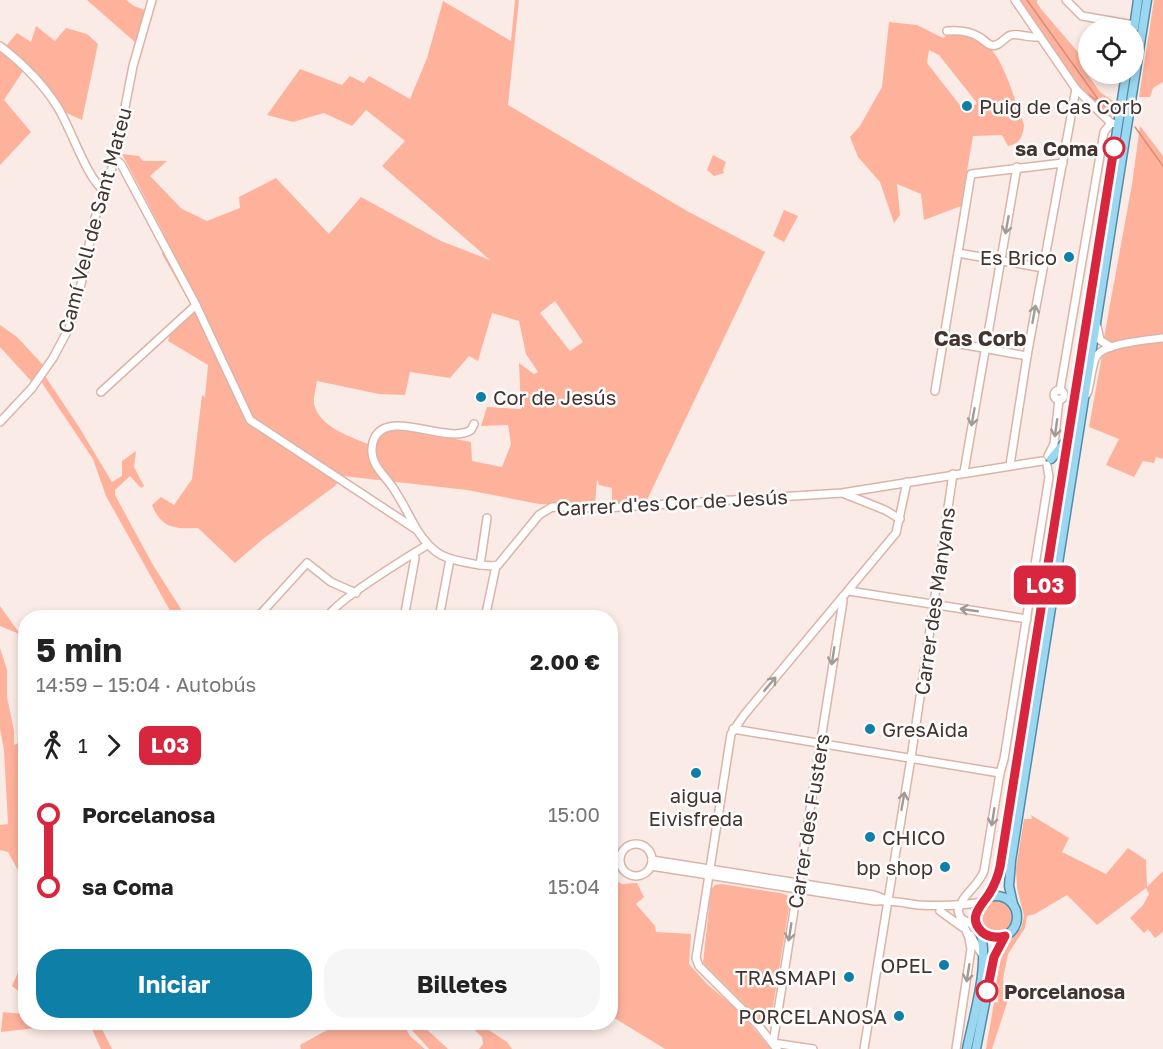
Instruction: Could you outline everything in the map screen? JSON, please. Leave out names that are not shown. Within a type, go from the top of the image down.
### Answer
[{"type":"main road","points":[[1135,18],[1138,0]]},
{"type":"main road","points":[[976,1049],[994,957],[1005,936],[1016,922],[1016,910],[1009,886],[1011,861],[1147,0]]},
{"type":"main road","points":[[967,1049],[983,957],[975,915],[993,887],[1000,867],[1094,278],[1115,124],[1124,84]]},
{"type":"main road","points":[[1062,478],[1056,466],[1048,461],[1069,437]]},
{"type":"main road","points":[[983,901],[997,896],[1006,898],[1013,904]]},
{"type":"main road","points":[[979,929],[992,937],[1005,936]]},
{"type":"street","name":"Camí Vell de Sant Mateu","points":[[0,422],[23,400],[43,374],[69,328],[78,299],[94,221],[115,159],[133,66],[152,0]]},
{"type":"street","points":[[956,1049],[971,956],[967,932],[959,918],[959,904],[981,878],[984,871],[1049,477],[1048,461],[1054,444],[1059,399],[1063,396],[1060,390],[1104,132],[1115,124],[1076,89],[1015,0]]},
{"type":"street","points":[[1066,0],[1082,16],[1091,18]]},
{"type":"street","points":[[947,31],[971,33],[992,45],[997,45],[1010,35],[1028,39],[1039,37]]},
{"type":"street","points":[[0,46],[30,73],[56,105],[94,181],[104,191]]},
{"type":"street","points":[[1010,465],[1027,356],[1076,89]]},
{"type":"street","points":[[115,159],[121,164],[196,305],[250,420],[417,530]]},
{"type":"street","points":[[935,391],[971,174],[1063,163]]},
{"type":"street","points":[[964,472],[1017,167]]},
{"type":"street","points":[[958,253],[1043,268]]},
{"type":"street","points":[[1078,288],[1085,288],[1094,278]]},
{"type":"street","points":[[101,392],[196,305]]},
{"type":"street","points":[[1096,323],[1100,340],[1111,346]]},
{"type":"street","points":[[1084,402],[1095,358],[1101,350],[1111,346],[1163,338]]},
{"type":"street","points":[[944,341],[1027,356]]},
{"type":"street","points":[[474,424],[471,430],[460,435],[396,425],[384,428],[376,436],[372,453],[375,465],[396,492],[427,545],[438,554],[450,559],[496,566],[487,610]]},
{"type":"street","name":"Carrer d'es Cor de Jesús","points":[[496,566],[501,563],[539,515],[552,507],[605,508],[843,493],[964,472],[1048,461]]},
{"type":"street","name":"Carrer des Manyans","points":[[864,1049],[911,758],[953,474]]},
{"type":"street","points":[[813,1049],[775,1046],[758,1025],[697,962],[733,729],[896,533],[907,482]]},
{"type":"street","points":[[843,493],[885,510],[900,519]]},
{"type":"street","points":[[480,565],[487,518]]},
{"type":"street","points":[[333,610],[427,545]]},
{"type":"street","points":[[405,610],[414,554]]},
{"type":"street","points":[[440,610],[450,559]]},
{"type":"street","points":[[264,610],[307,563],[331,582],[356,593]]},
{"type":"street","points":[[849,591],[1026,619]]},
{"type":"street","name":"Carrer des Fusters","points":[[775,1046],[843,598]]},
{"type":"street","points":[[821,624],[831,625],[838,630]]},
{"type":"street","points":[[733,729],[1000,773]]},
{"type":"street","points":[[1004,759],[1018,761]]},
{"type":"street","points":[[636,844],[649,851],[652,863],[645,874],[634,876],[624,871],[620,861],[627,848],[636,844]]},
{"type":"street","points":[[652,863],[798,886],[874,895],[940,911],[979,929]]},
{"type":"street","points":[[920,905],[983,901]]},
{"type":"street","points":[[940,911],[973,938],[983,957]]},
{"type":"shaded area","points":[[87,0],[126,0],[145,10],[136,43]]},
{"type":"shaded area","points":[[515,0],[519,0],[508,105],[687,211],[765,252],[646,502],[617,505],[612,501],[612,488],[599,485],[597,479],[595,505],[539,504],[467,490],[343,476],[335,486],[263,539],[235,563],[198,528],[183,528],[165,523],[152,505],[161,497],[174,505],[192,479],[208,365],[168,341],[170,334],[195,312],[162,254],[164,234],[122,154],[139,156],[143,161],[167,161],[150,176],[182,209],[207,221],[240,208],[239,197],[276,178],[329,234],[361,197],[441,241],[490,260],[382,166],[405,141],[366,110],[352,126],[324,113],[293,122],[267,115],[300,69],[342,85],[350,76],[364,83],[369,76],[410,99],[427,58],[443,1],[511,41]],"holes":[[[555,301],[583,342],[570,351],[540,313]],[[492,313],[519,321],[526,354],[538,372],[534,374],[519,363],[521,409],[487,407],[481,426],[508,425],[511,444],[502,467],[472,461],[471,442],[398,428],[383,434],[375,447],[339,432],[323,420],[318,413],[314,404],[317,381],[379,394],[405,395],[410,372],[450,378],[469,356],[478,361]]]},
{"type":"shaded area","points":[[1017,0],[1037,0],[1041,9],[1078,52],[1078,84]]},
{"type":"shaded area","points":[[1154,0],[1163,0],[1163,82],[1153,88],[1150,97],[1139,97],[1141,84],[1144,84],[1144,65]]},
{"type":"shaded area","points":[[889,22],[917,25],[943,38],[954,34],[972,37],[988,46],[1001,63],[1024,125],[1022,136],[1008,146],[1002,135],[973,136],[961,206],[924,220],[921,194],[897,184],[900,215],[894,223],[880,182],[858,157],[850,137],[860,126],[882,87]],"holes":[[[929,50],[939,55],[977,103],[966,113],[927,63]]]},
{"type":"shaded area","points":[[36,26],[55,41],[66,28],[87,34],[98,44],[82,120],[62,111],[6,46],[17,33],[31,42]]},
{"type":"shaded area","points":[[0,49],[23,71],[4,100],[31,132],[0,165]]},
{"type":"shaded area","points":[[1078,84],[1094,84],[1100,92],[1113,101],[1111,121]]},
{"type":"shaded area","points":[[1140,126],[1163,156],[1163,333],[1103,343],[1132,184]]},
{"type":"shaded area","points":[[713,155],[726,162],[724,173],[714,176],[707,170]]},
{"type":"shaded area","points":[[784,210],[798,216],[784,242],[773,236]]},
{"type":"shaded area","points":[[0,325],[17,337],[44,366],[32,382],[0,347]]},
{"type":"shaded area","points":[[1163,339],[1163,459],[1156,457],[1154,463],[1143,461],[1134,477],[1106,465],[1119,439],[1089,427],[1103,350]]},
{"type":"shaded area","points":[[45,376],[112,482],[122,476],[122,461],[136,451],[134,467],[144,486],[141,488],[130,476],[115,490],[115,495],[180,610],[170,610],[106,496],[93,459],[42,383]]},
{"type":"shaded area","points":[[0,606],[18,631],[18,635],[17,633],[0,626]]},
{"type":"shaded area","points":[[0,648],[7,670],[7,697],[14,731],[14,745],[18,743],[18,870],[8,852],[0,850],[0,825],[8,824],[4,750],[0,729]]},
{"type":"shaded area","points":[[1031,815],[1069,838],[1062,852],[1106,874],[1128,848],[1146,860],[1147,887],[1163,871],[1163,932],[1155,938],[1148,929],[1144,933],[1130,918],[1143,905],[1149,894],[1146,888],[1097,925],[1067,895],[1035,914],[1027,916],[1025,928],[1008,954],[1003,979],[1008,1000],[992,1049],[986,1049],[994,1003],[998,1002],[999,986],[996,982],[1001,956],[1021,928],[1024,916],[1017,888],[1016,868],[1024,819],[1032,819]]},
{"type":"shaded area","points":[[618,882],[622,884],[637,883],[644,897],[636,904],[655,926],[656,932],[691,934],[689,964],[707,984],[740,1012],[771,1049],[665,1049],[618,1020]]},
{"type":"shaded area","points":[[721,884],[780,893],[787,895],[790,901],[771,1019],[768,1022],[762,1022],[703,963],[711,889]]},
{"type":"shaded area","points":[[996,899],[1008,904],[1013,916],[1008,928],[996,933],[984,928],[979,916],[984,904]]},
{"type":"shaded area","points":[[18,973],[18,991],[12,986]]},
{"type":"shaded area","points":[[3,1012],[18,1014],[19,1030],[1,1032]]},
{"type":"shaded area","points":[[92,1030],[102,1030],[112,1049],[101,1049]]},
{"type":"shaded area","points":[[327,1030],[407,1030],[425,1049],[301,1049],[300,1045]]},
{"type":"shaded area","points":[[412,1030],[428,1030],[448,1049],[429,1049]]},
{"type":"shaded area","points":[[474,1030],[489,1030],[507,1042],[512,1049],[479,1049],[483,1044],[482,1037]]},
{"type":"waterway","points":[[1027,0],[1100,102]]},
{"type":"waterway","points":[[1088,94],[1113,112]]},
{"type":"waterway","points":[[1135,127],[1163,166]]},
{"type":"bus line","name":"L03","points":[[987,991],[994,957],[1005,936],[992,937],[983,933],[975,920],[975,915],[978,906],[993,887],[1000,867],[1114,148]]},
{"type":"place","name":"Puig de Cas Corb","points":[[967,106]]},
{"type":"place","name":"sa Coma","points":[[1114,148]]},
{"type":"place","name":"Es Brico","points":[[1069,257]]},
{"type":"place","name":"Cor de Jesús","points":[[481,397]]},
{"type":"place","name":"GresAida","points":[[870,729]]},
{"type":"place","name":"aigua Eivisfreda","points":[[696,773]]},
{"type":"place","name":"CHICO","points":[[870,837]]},
{"type":"place","name":"bp shop","points":[[945,867]]},
{"type":"place","name":"OPEL","points":[[944,965]]},
{"type":"place","name":"TRASMAPI","points":[[849,977]]},
{"type":"place","name":"Porcelanosa","points":[[987,991]]},
{"type":"place","name":"PORCELANOSA","points":[[899,1016]]},
{"type":"district","name":"Cas Corb","points":[[980,338]]}]
